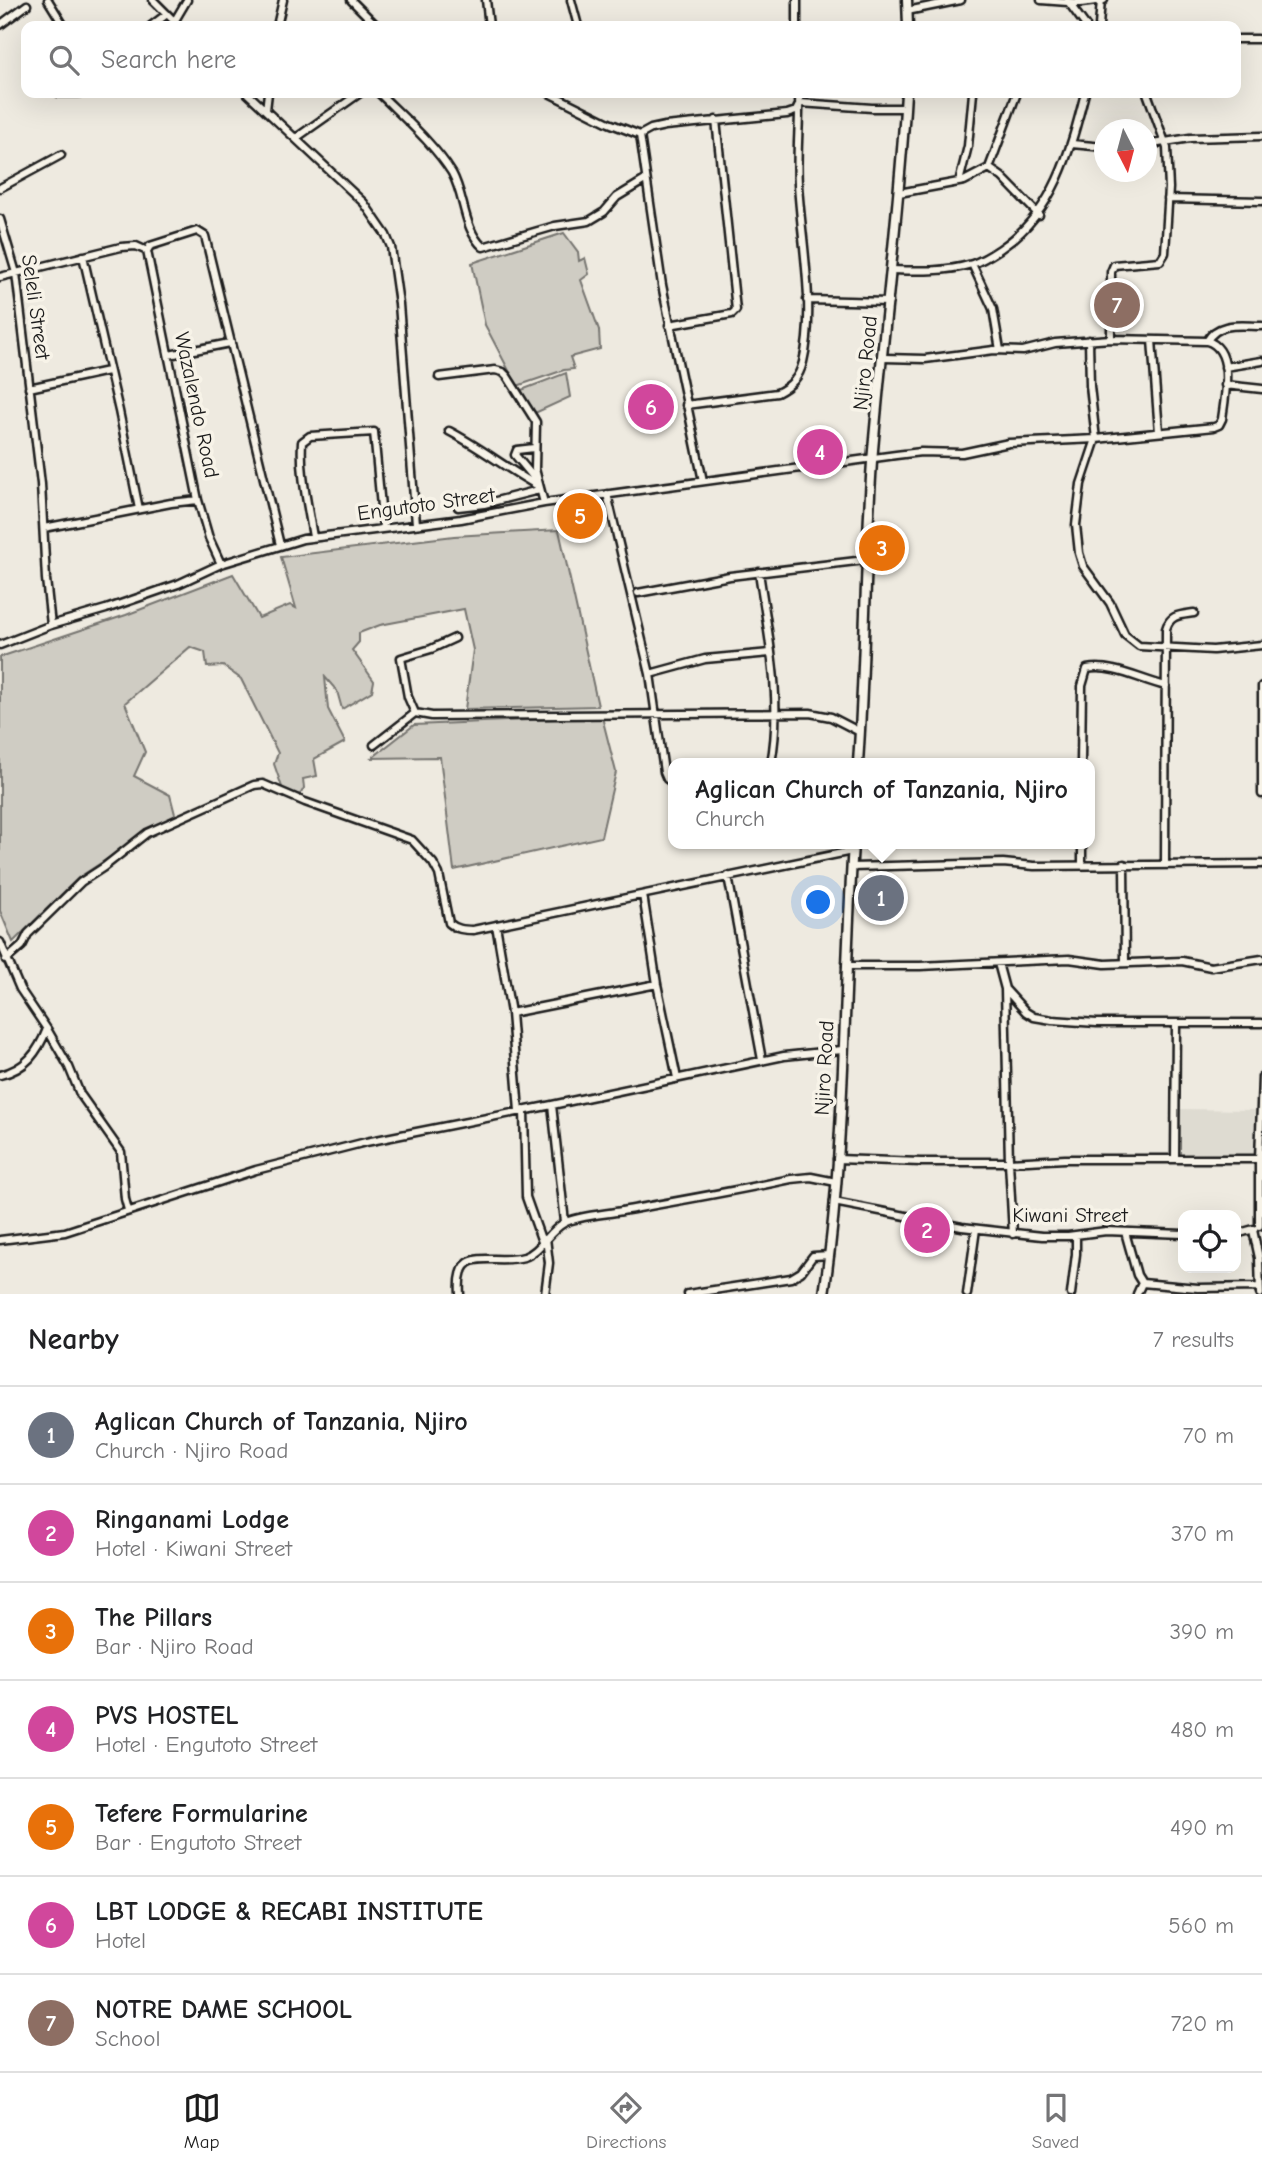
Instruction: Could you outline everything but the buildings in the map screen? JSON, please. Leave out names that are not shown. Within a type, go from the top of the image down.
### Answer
[{"type":"street","points":[[48,0],[61,21]]},
{"type":"street","points":[[153,0],[173,21]]},
{"type":"street","points":[[177,21],[187,0]]},
{"type":"street","points":[[277,21],[283,0]]},
{"type":"street","points":[[351,0],[372,21]]},
{"type":"street","points":[[485,0],[488,21]]},
{"type":"street","points":[[571,0],[577,21]]},
{"type":"street","points":[[797,0],[797,21]]},
{"type":"street","points":[[907,0],[908,21]]},
{"type":"street","points":[[908,11],[961,0]]},
{"type":"street","points":[[1041,0],[1069,3],[1102,0],[1100,21]]},
{"type":"street","points":[[1069,3],[1082,21]]},
{"type":"street","points":[[0,25],[27,5]]},
{"type":"street","points":[[158,21],[167,14]]},
{"type":"street","points":[[1241,39],[1258,39]]},
{"type":"street","points":[[253,98],[364,203],[391,247],[416,524]]},
{"type":"street","points":[[266,110],[267,98]]},
{"type":"street","points":[[296,138],[353,98]]},
{"type":"street","points":[[384,98],[452,174],[472,230],[484,247],[555,226],[589,222],[604,212],[617,197],[645,180]]},
{"type":"street","points":[[560,98],[640,135],[665,126],[787,114],[796,111],[800,103]]},
{"type":"street","points":[[686,405],[777,393],[790,387],[798,377],[804,361],[807,300],[797,180],[800,98]]},
{"type":"street","name":"Njiro Road","points":[[858,758],[865,560],[906,98]]},
{"type":"street","points":[[959,182],[968,146],[973,98]]},
{"type":"street","points":[[899,193],[959,182],[989,168],[1015,98]]},
{"type":"street","points":[[891,270],[938,270],[972,264],[1013,240],[1039,215],[1057,181],[1072,144],[1084,98]]},
{"type":"street","points":[[1111,338],[1112,268],[1120,263],[1163,259],[1168,156],[1149,98]]},
{"type":"street","points":[[800,103],[905,108]]},
{"type":"street","points":[[669,325],[732,314],[736,310],[716,120]]},
{"type":"street","points":[[640,135],[669,325],[703,481]]},
{"type":"street","points":[[1157,143],[1190,138],[1262,136]]},
{"type":"street","points":[[1072,144],[1094,146]]},
{"type":"street","points":[[0,188],[61,155]]},
{"type":"street","points":[[989,168],[1002,177],[1039,215]]},
{"type":"street","points":[[1168,199],[1262,201]]},
{"type":"street","name":"Seleli Street","points":[[0,219],[16,273],[44,527],[51,625]]},
{"type":"street","points":[[0,277],[130,246],[147,250],[150,246],[185,235],[203,233],[280,545]]},
{"type":"street","name":"Wazalendo Road","points":[[147,250],[198,500],[209,538],[221,564]]},
{"type":"street","points":[[83,256],[139,509]]},
{"type":"street","points":[[972,264],[993,309],[1000,350]]},
{"type":"street","points":[[807,300],[889,302]]},
{"type":"street","points":[[1206,341],[1220,328],[1262,326]]},
{"type":"street","points":[[884,358],[925,359],[1000,350],[1023,351],[1055,343],[1111,338],[1206,341],[1217,347],[1223,356],[1225,385],[1262,389]]},
{"type":"street","points":[[1089,340],[1090,386],[1096,439],[1081,484],[1076,525],[1080,559],[1110,603],[1122,630],[1131,641],[1143,648],[1213,650],[1262,646]]},
{"type":"street","points":[[1152,340],[1159,432]]},
{"type":"street","points":[[169,355],[230,343]]},
{"type":"street","points":[[1225,367],[1262,362]]},
{"type":"street","points":[[439,377],[495,370],[503,372],[533,414],[538,485],[544,503]]},
{"type":"street","points":[[29,388],[108,371]]},
{"type":"street","name":"Engutoto Street","points":[[0,645],[51,625],[178,584],[221,564],[313,537],[461,519],[544,503],[922,452],[962,453],[1009,443],[1096,439],[1214,427],[1219,425],[1222,419],[1225,385]]},
{"type":"street","points":[[449,431],[478,447],[514,473],[538,485]]},
{"type":"street","points":[[313,537],[303,479],[301,448],[302,442],[310,436],[374,432],[383,528]]},
{"type":"street","points":[[534,449],[517,450],[515,455],[538,485]]},
{"type":"street","points":[[458,507],[484,504],[538,485]]},
{"type":"street","points":[[607,494],[650,674],[664,772],[668,780]]},
{"type":"street","points":[[44,527],[198,500]]},
{"type":"street","points":[[638,593],[759,572],[865,560]]},
{"type":"street","points":[[759,572],[771,653],[775,714],[771,758]]},
{"type":"street","points":[[1165,864],[1167,628],[1170,619],[1194,613]]},
{"type":"street","points":[[415,713],[408,697],[401,658],[455,638]]},
{"type":"street","points":[[650,674],[705,659],[771,653]]},
{"type":"street","points":[[1081,758],[1082,686],[1087,669],[1096,667],[1166,686]]},
{"type":"street","points":[[1262,686],[1262,794]]},
{"type":"street","points":[[374,745],[415,713],[432,716],[823,714],[860,732]]},
{"type":"street","points":[[6,960],[81,881],[104,867],[147,833],[254,785],[263,784],[412,840],[433,863],[439,874],[449,923],[454,928],[464,930],[643,895],[849,849]]},
{"type":"street","name":"Njiro Road","points":[[824,1294],[836,1182],[853,849]]},
{"type":"street","points":[[1082,849],[1082,864]]},
{"type":"street","points":[[852,867],[965,863],[1034,866],[1262,864]]},
{"type":"street","points":[[1124,864],[1125,963]]},
{"type":"street","points":[[728,876],[762,1060]]},
{"type":"street","points":[[643,895],[657,984],[677,1078]]},
{"type":"street","points":[[496,925],[511,1013],[522,1111],[526,1197],[544,1240],[549,1264],[545,1294]]},
{"type":"street","points":[[0,942],[20,989],[69,1067],[80,1094],[121,1152],[128,1210]]},
{"type":"street","points":[[846,966],[920,966],[1069,959],[1105,964],[1182,961],[1211,967],[1262,959]]},
{"type":"street","points":[[998,962],[1005,989],[1013,1234]]},
{"type":"street","points":[[511,1013],[657,984]]},
{"type":"street","points":[[1005,989],[1034,1017],[1097,1023],[1262,1023]]},
{"type":"street","points":[[1175,1159],[1176,1024]]},
{"type":"street","points":[[0,1074],[24,1065],[35,1053],[47,1029]]},
{"type":"street","points":[[0,1240],[65,1232],[293,1159],[762,1060],[842,1051]]},
{"type":"street","points":[[1142,1283],[1206,1291],[1260,1286],[1258,1227],[1262,1077]]},
{"type":"street","points":[[552,1105],[565,1222]]},
{"type":"street","points":[[837,1159],[921,1162],[1259,1159]]},
{"type":"street","points":[[460,1294],[460,1270],[465,1264],[480,1259],[525,1256],[532,1253],[565,1222],[811,1177],[836,1182]]},
{"type":"street","name":"Kiwani Street","points":[[834,1202],[1013,1234],[1051,1237],[1099,1231],[1178,1234]]},
{"type":"street","points":[[1241,1232],[1258,1227]]},
{"type":"street","points":[[967,1294],[976,1229]]},
{"type":"street","points":[[1125,1232],[1137,1275],[1142,1283]]},
{"type":"street","points":[[1071,1294],[1076,1235]]},
{"type":"street","points":[[688,1294],[791,1278],[801,1272],[810,1258],[830,1255]]},
{"type":"street","points":[[1137,1294],[1142,1283]]},
{"type":"shaded area","points":[[564,233],[578,252],[579,261],[585,258],[589,274],[581,280],[599,330],[600,349],[570,357],[574,369],[517,386],[485,325],[472,263]]},
{"type":"shaded area","points":[[566,373],[570,397],[535,413],[519,391]]},
{"type":"shaded area","points":[[559,530],[598,706],[465,709],[473,650],[464,609],[380,625],[359,633],[359,642],[352,650],[374,681],[372,691],[342,709],[337,691],[325,677],[328,709],[345,742],[314,759],[317,776],[303,779],[304,788],[300,795],[283,790],[274,764],[278,753],[241,679],[223,666],[207,667],[205,652],[190,647],[125,703],[145,752],[134,776],[170,795],[176,818],[136,840],[78,878],[13,942],[0,911],[0,657],[126,615],[233,574],[259,618],[290,605],[296,608],[281,557],[454,536]]},
{"type":"shaded area","points":[[602,717],[616,772],[601,837],[454,870],[440,757],[372,758],[414,725]]},
{"type":"shaded area","points":[[1179,1109],[1255,1110],[1254,1155],[1178,1153]]},
{"type":"place","name":"NOTRE DAME SCHOOL","points":[[1117,305]]},
{"type":"place","name":"LBT LODGE & RECABI INSTITUTE","points":[[651,407]]},
{"type":"place","name":"PVS HOSTEL","points":[[820,452]]},
{"type":"place","name":"Tefere Formularine","points":[[580,516]]},
{"type":"place","name":"The Pillars","points":[[882,548]]},
{"type":"place","name":"Aglican Church of Tanzania, Njiro","points":[[881,898]]},
{"type":"place","name":"Ringanami Lodge","points":[[927,1230]]}]
